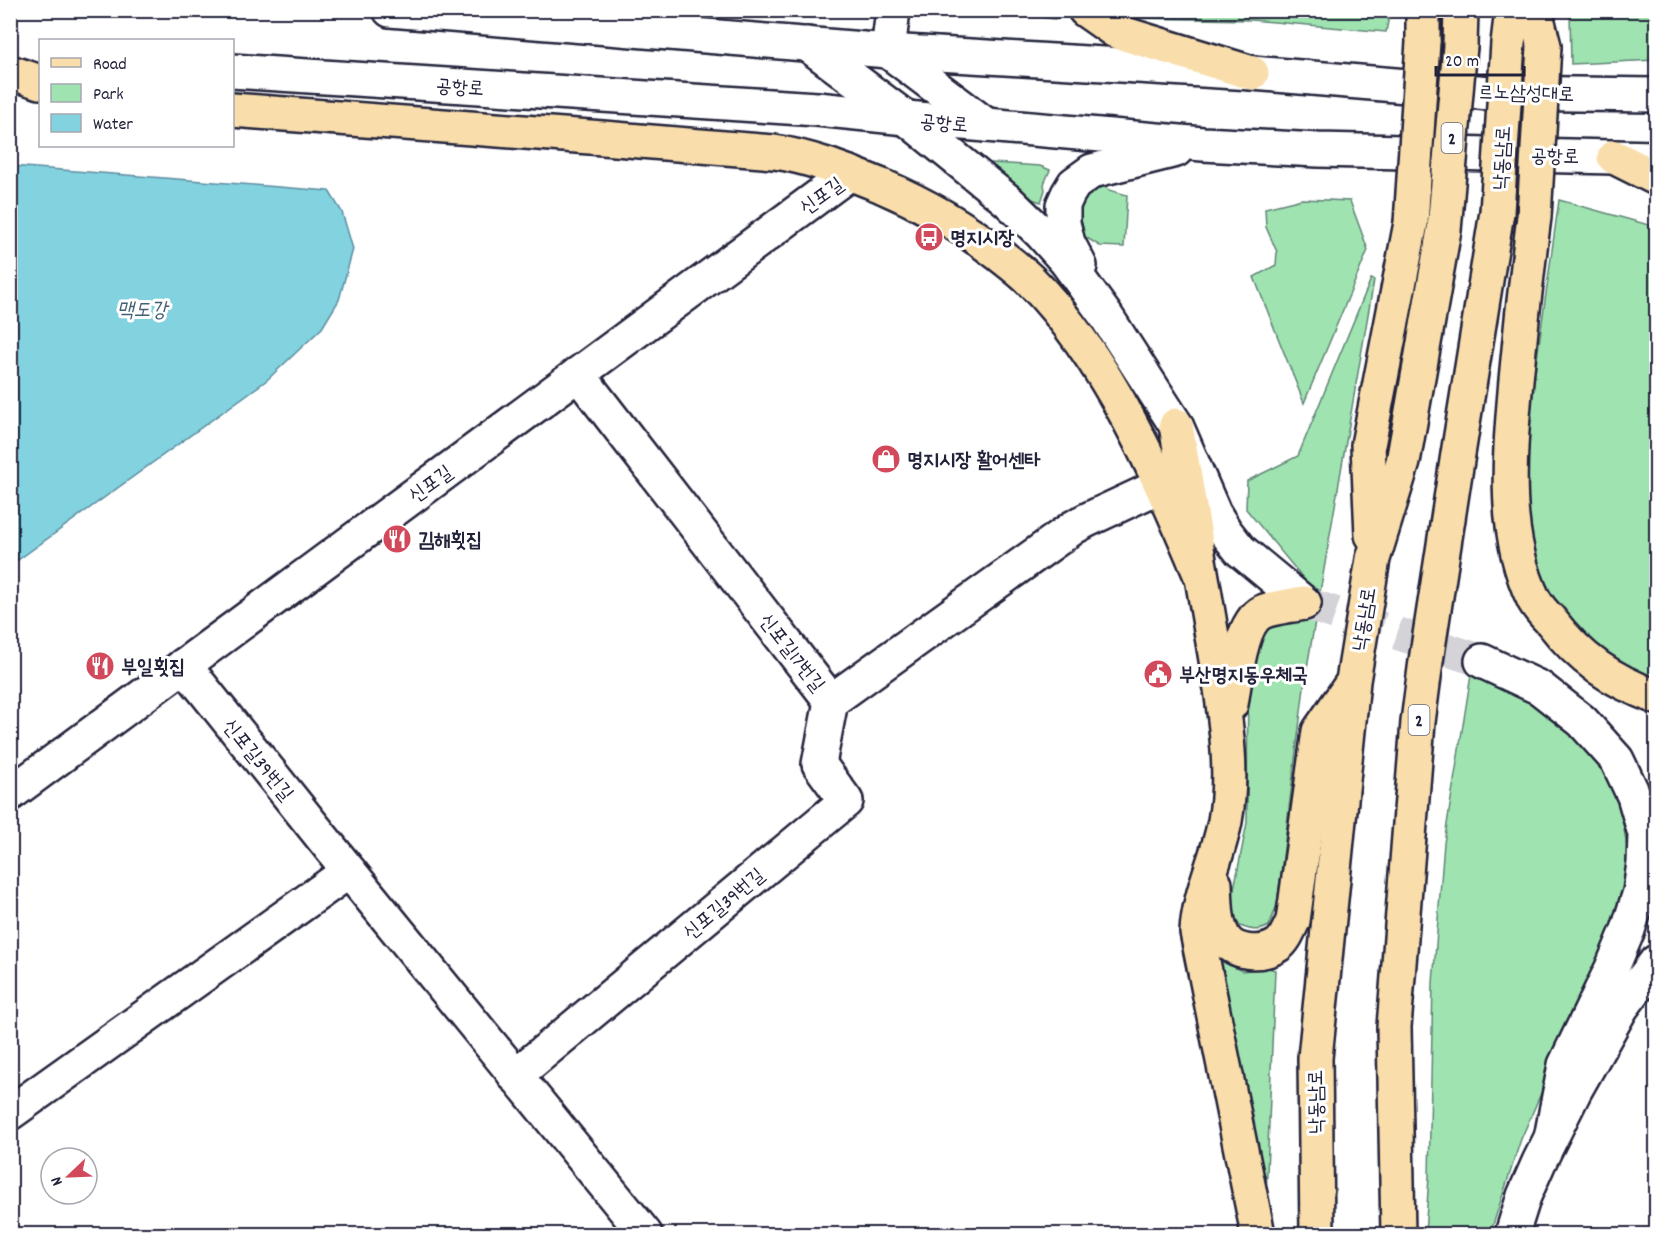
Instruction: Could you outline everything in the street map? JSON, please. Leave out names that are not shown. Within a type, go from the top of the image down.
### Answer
[{"type":"main road","points":[[390,10],[888,51],[1252,73]]},
{"type":"main road","points":[[888,51],[893,10]]},
{"type":"main road","points":[[1085,10],[1115,31],[1252,73]]},
{"type":"main road","name":"낙동남로","points":[[1317,1234],[1315,1058],[1353,681],[1373,559],[1403,462],[1444,230],[1461,10]]},
{"type":"main road","name":"낙동남로","points":[[1398,1234],[1394,1027],[1418,722],[1497,212],[1512,10]]},
{"type":"main road","points":[[1535,10],[1544,46],[1534,217],[1512,427],[1511,511],[1516,552],[1535,601],[1559,633],[1589,662],[1628,686],[1656,697]]},
{"type":"main road","points":[[1373,559],[1368,446],[1411,223],[1423,26]]},
{"type":"main road","points":[[807,44],[906,118],[1008,201],[1066,261],[1106,316],[1176,425],[1214,513],[1225,531],[1240,550],[1304,603],[1261,613],[1250,625],[1241,652],[1226,729]]},
{"type":"main road","points":[[888,51],[987,125]]},
{"type":"main road","points":[[10,66],[39,64]]},
{"type":"main road","name":"공항로","points":[[234,71],[817,109],[1203,144],[1318,150],[1656,158]]},
{"type":"main road","points":[[10,72],[39,82]]},
{"type":"main road","name":"르노삼성대로","points":[[1252,73],[1490,93],[1656,95]]},
{"type":"main road","points":[[234,110],[793,154],[850,173],[897,193],[976,237],[1029,279],[1065,320],[1084,345],[1123,410],[1162,485],[1201,576]]},
{"type":"main road","points":[[1106,316],[1068,243],[1063,224],[1063,205],[1068,194],[1074,184],[1092,171],[1203,144]]},
{"type":"main road","points":[[1614,157],[1656,178]]},
{"type":"main road","name":"신포길","points":[[10,794],[850,173]]},
{"type":"main road","name":"신포길17번길","points":[[578,374],[831,701],[1074,528],[1162,485]]},
{"type":"main road","points":[[1176,425],[1221,689],[1226,729],[1229,797],[1225,823],[1200,908],[1197,932],[1258,1234]]},
{"type":"main road","points":[[1482,661],[1540,688],[1582,721],[1617,760],[1634,796],[1645,834],[1640,892],[1628,930],[1612,968],[1565,1065],[1552,1133]]},
{"type":"main road","name":"신포길39번길","points":[[184,665],[645,1234]]},
{"type":"main road","points":[[1213,862],[1217,920],[1228,943],[1246,951],[1256,952],[1278,945],[1287,934],[1293,921],[1319,731],[1353,681]]},
{"type":"main road","name":"신포길39번길","points":[[515,1076],[846,801],[819,764],[831,701]]},
{"type":"main road","points":[[10,1113],[349,871]]},
{"type":"main road","points":[[1512,1234],[1524,1196],[1552,1133],[1622,1007],[1656,962]]},
{"type":"green space","points":[[997,11],[1063,12],[1062,17],[1054,19]]},
{"type":"green space","points":[[1120,11],[1390,11],[1386,32],[1251,20],[1134,18]]},
{"type":"green space","points":[[1570,11],[1656,11],[1656,60],[1571,64]]},
{"type":"green space","points":[[991,163],[1040,166],[1050,170],[1044,184],[1045,190],[1041,202],[1032,199],[990,169]]},
{"type":"green space","points":[[1100,184],[1109,190],[1127,195],[1124,247],[1100,246],[1082,235],[1078,223],[1080,199]]},
{"type":"green space","points":[[1302,199],[1350,201],[1368,250],[1304,403],[1254,277],[1276,265],[1277,252],[1266,227],[1265,208]]},
{"type":"green space","points":[[1559,200],[1656,227],[1656,682],[1606,657],[1560,614],[1543,580],[1530,543],[1524,507],[1525,445]]},
{"type":"green space","points":[[1371,279],[1374,280],[1305,679],[1277,905],[1269,926],[1258,930],[1251,929],[1240,926],[1233,915],[1231,904],[1247,823],[1248,661],[1254,632],[1313,590],[1246,509],[1247,481],[1298,456]]},
{"type":"green space","points":[[1471,675],[1548,710],[1593,749],[1618,793],[1628,854],[1620,907],[1599,961],[1521,1139],[1490,1234],[1425,1234],[1429,1177],[1433,983],[1444,843]]},
{"type":"green space","points":[[1217,959],[1242,971],[1269,968],[1275,970],[1266,1198]]},
{"type":"water","name":"맥도강","points":[[11,166],[329,191],[342,212],[353,249],[339,300],[322,328],[267,380],[11,565]]},
{"type":"tunnel","points":[[1304,603],[1482,661]]},
{"type":"place","name":"명지시장","points":[[929,237]]},
{"type":"place","name":"명지시장 활어센타","points":[[886,459]]},
{"type":"place","name":"김해횟집","points":[[397,539]]},
{"type":"place","name":"부일횟집","points":[[100,666]]},
{"type":"place","name":"부산명지동우체국","points":[[1158,674]]}]
